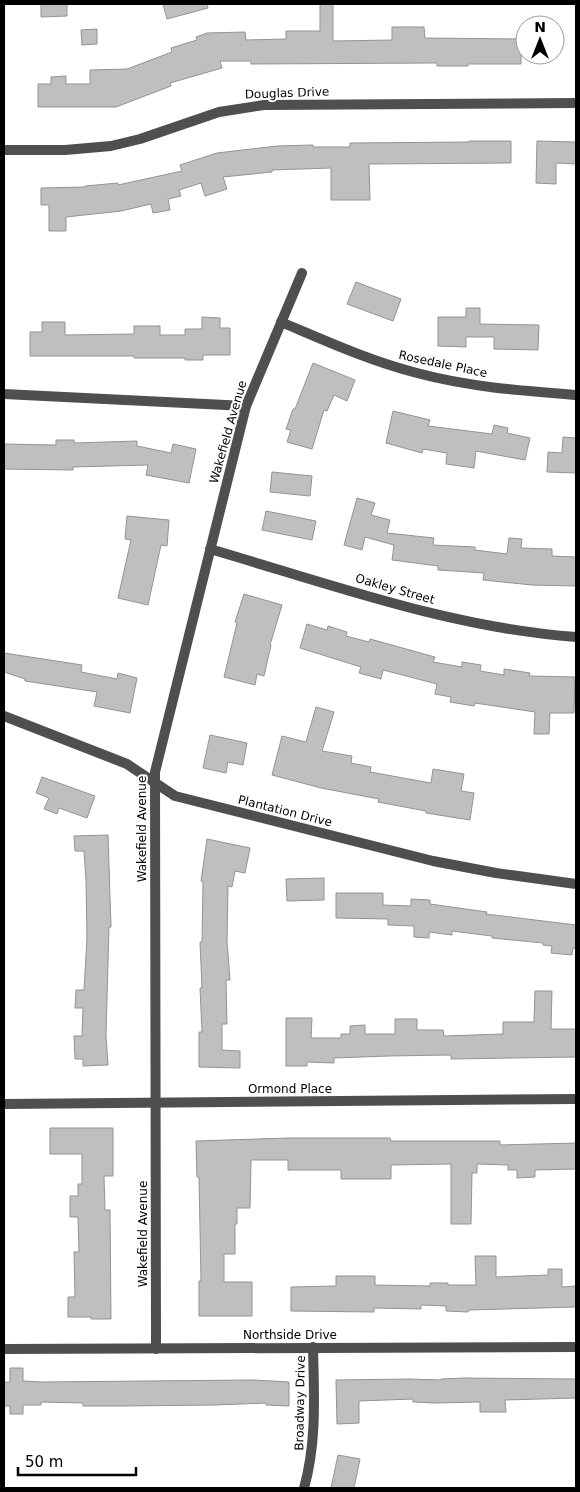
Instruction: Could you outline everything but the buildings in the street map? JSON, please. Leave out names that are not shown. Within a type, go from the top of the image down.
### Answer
[{"type":"street","name":"Douglas Drive","points":[[4,150],[65,150],[112,146],[140,139],[219,112],[264,105],[576,103]]},
{"type":"street","name":"Wakefield Avenue","points":[[156,1349],[155,772],[246,406],[302,273]]},
{"type":"street","name":"Rosedale Place","points":[[281,322],[344,348],[418,373],[495,388],[576,395]]},
{"type":"street","points":[[4,394],[246,406]]},
{"type":"street","name":"Oakley Street","points":[[210,549],[437,614],[496,627],[576,637]]},
{"type":"street","name":"Plantation Drive","points":[[4,716],[127,764],[143,773],[154,784],[182,798],[434,861],[496,873],[576,884]]},
{"type":"street","name":"Ormond Place","points":[[4,1104],[576,1100]]},
{"type":"street","name":"Broadway Drive","points":[[304,1488],[312,1452],[314,1432],[313,1347]]},
{"type":"street","name":"Northside Drive","points":[[4,1350],[576,1347]]}]
